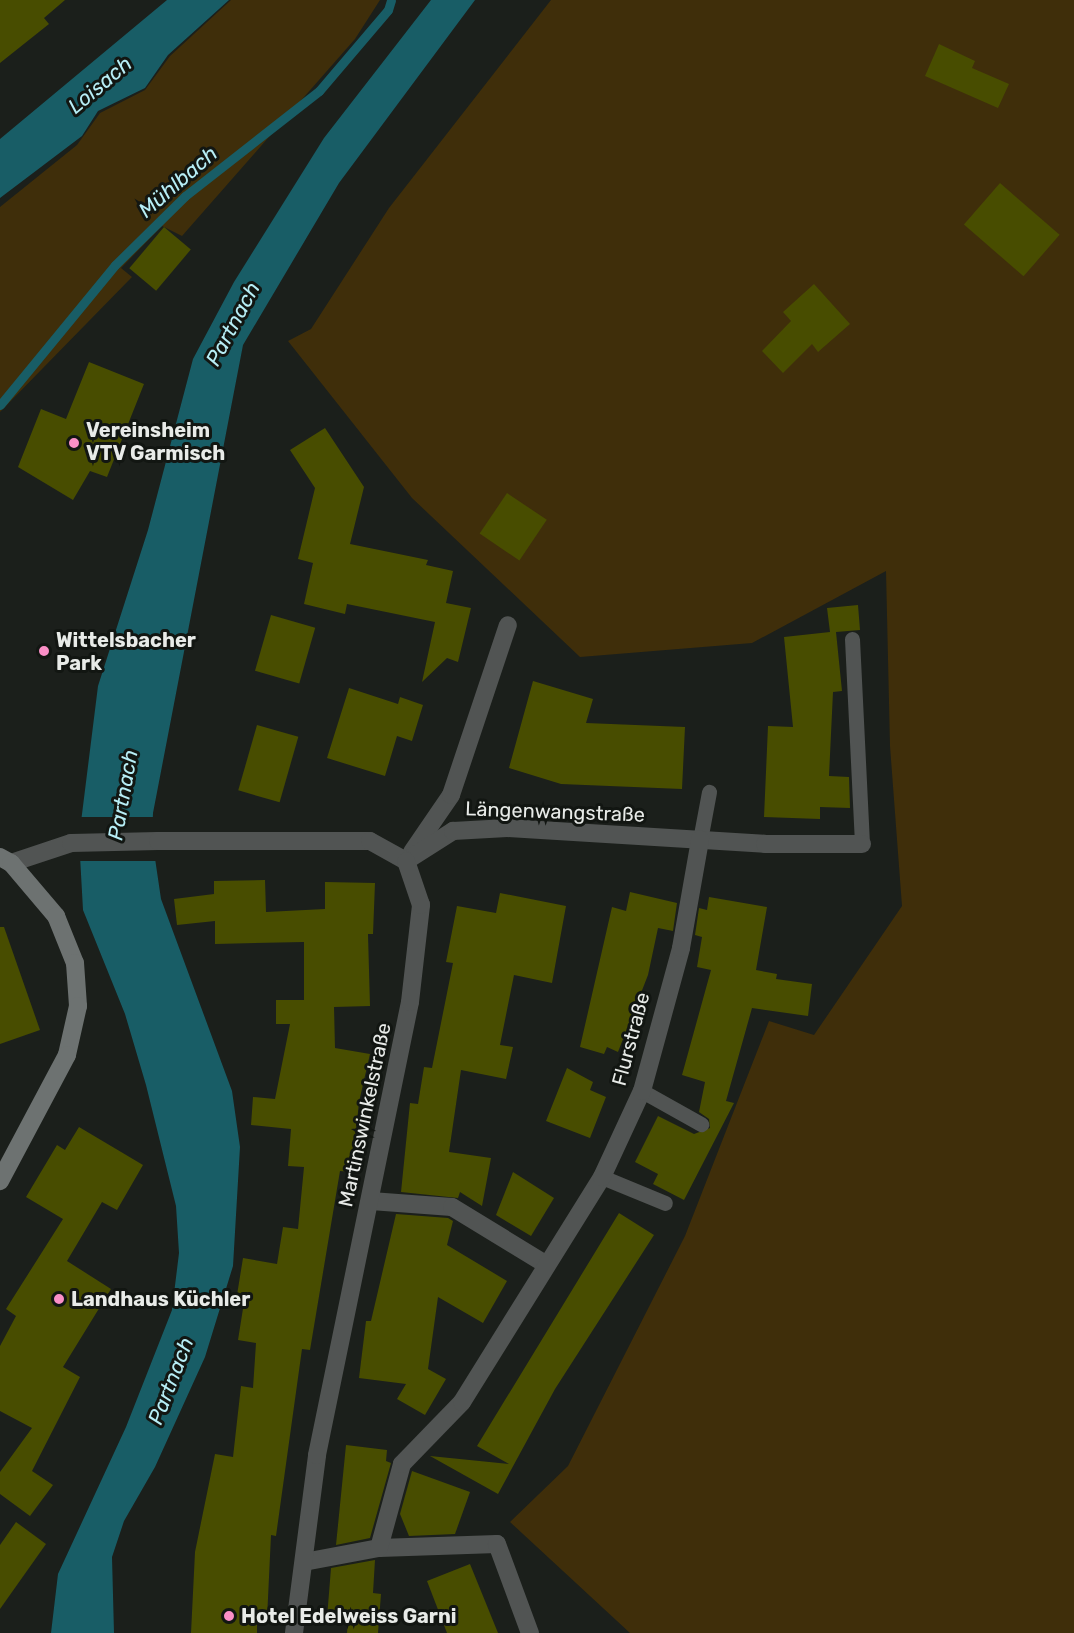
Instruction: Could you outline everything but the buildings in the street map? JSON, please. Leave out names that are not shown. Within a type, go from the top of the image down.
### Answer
[{"type":"street","points":[[0,1181],[67,1054],[78,1006],[75,963],[56,916],[6,860],[71,843],[370,840],[406,861],[452,795],[508,625]]},
{"type":"street","name":"Längenwangstraße","points":[[406,861],[453,831],[507,828],[700,840],[862,844]]},
{"type":"street","name":"Flurstraße","points":[[379,1548],[402,1464],[462,1402],[602,1177],[642,1091],[681,948],[700,840]]},
{"type":"street","name":"Martinswinkelstraße","points":[[294,1633],[318,1455],[410,1002],[422,905],[406,861]]},
{"type":"street","points":[[371,1201],[452,1207],[547,1265]]},
{"type":"street","points":[[304,1562],[379,1548],[497,1544],[531,1633]]},
{"type":"lane","points":[[852,639],[862,844]]},
{"type":"lane","points":[[700,840],[709,792]]},
{"type":"lane","points":[[642,1091],[701,1124]]},
{"type":"lane","points":[[602,1177],[664,1203]]},
{"type":"shaded area","points":[[231,0],[380,0],[355,39],[182,236],[162,226],[121,268],[132,277],[0,412],[0,207],[77,145],[100,113],[145,90],[170,56]]},
{"type":"shaded area","points":[[551,0],[1074,0],[1074,1633],[630,1633],[510,1522],[568,1466],[685,1236],[769,1021],[814,1035],[902,906],[890,746],[886,571],[752,643],[580,657],[412,498],[288,341],[311,329],[389,208]]},
{"type":"water","name":"Loisach","points":[[167,0],[229,0],[168,55],[145,88],[98,111],[82,136],[0,198],[0,139]]},
{"type":"water","name":"Partnach","points":[[431,0],[475,0],[339,183],[243,345],[153,813],[152,838],[161,899],[232,1091],[240,1147],[233,1266],[205,1357],[155,1467],[124,1521],[112,1557],[114,1633],[51,1633],[58,1574],[126,1427],[172,1310],[179,1253],[176,1206],[146,1085],[125,1014],[83,910],[79,838],[98,686],[148,530],[193,359],[234,282],[324,138]]},
{"type":"pier","points":[[79,817],[156,817],[156,861],[79,861]]},
{"type":"waterway","name":"Mühlbach","points":[[0,405],[115,265],[185,196],[319,91],[388,10],[391,0]]},
{"type":"place","name":"Vereinsheim VTV Garmisch","points":[[74,443]]},
{"type":"place","name":"Wittelsbacher Park","points":[[44,651]]},
{"type":"place","name":"Landhaus Küchler","points":[[59,1299]]},
{"type":"place","name":"Hotel Edelweiss Garni","points":[[229,1616]]}]
